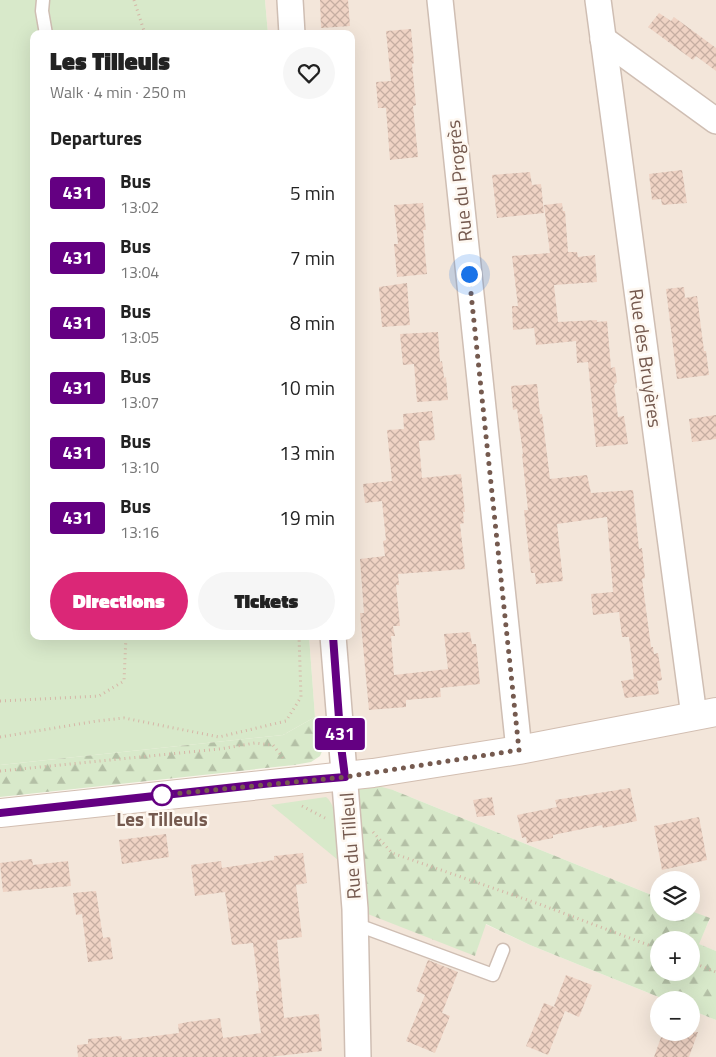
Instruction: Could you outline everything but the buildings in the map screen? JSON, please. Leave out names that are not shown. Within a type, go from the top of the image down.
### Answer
[{"type":"main road","points":[[0,813],[282,782],[345,777],[519,750],[705,714]]},
{"type":"street","points":[[290,0],[292,30]]},
{"type":"street","name":"Rue du Progrès","points":[[440,0],[519,750]]},
{"type":"street","name":"Rue des Bruyères","points":[[598,0],[705,714]]},
{"type":"street","points":[[603,39],[716,121]]},
{"type":"street","name":"Rue du Tilleul","points":[[333,640],[355,924],[358,1057]]},
{"type":"lane","points":[[43,0],[42,11],[45,30]]},
{"type":"lane","points":[[355,924],[493,975],[503,950]]},
{"type":"path","points":[[134,0],[144,30]]},
{"type":"path","points":[[0,701],[99,696],[124,681],[126,640]]},
{"type":"path","points":[[0,737],[124,718],[219,737],[286,721],[301,697],[299,640]]},
{"type":"path","points":[[0,771],[220,749],[255,743],[273,745],[286,763]]},
{"type":"path","points":[[298,801],[302,806],[332,822],[366,823],[392,854],[539,904],[650,946]]},
{"type":"path","points":[[700,966],[716,972]]},
{"type":"shaded area","points":[[265,0],[716,0],[716,951],[700,945],[700,940],[710,919],[700,915],[700,871],[650,871],[650,894],[393,790],[475,956],[485,924],[530,945],[650,994],[650,1041],[700,1041],[700,1014],[716,1020],[716,1057],[0,1057],[0,813],[345,776],[324,728],[315,717],[309,640],[355,640],[355,30],[268,30]]},
{"type":"green space","points":[[0,0],[265,0],[268,30],[30,30],[30,640],[309,640],[315,717],[283,735],[0,765]]},
{"type":"green space","points":[[315,717],[324,728],[325,744],[320,756],[311,762],[0,797],[0,765],[283,735]]},
{"type":"green space","points":[[345,777],[393,790],[650,894],[650,921],[700,921],[700,914],[710,918],[700,942],[700,931],[650,931],[650,981],[700,981],[700,944],[716,951],[716,1020],[700,1014],[700,991],[650,991],[650,994],[530,945],[486,924],[475,956],[355,909]]},
{"type":"green space","points":[[326,797],[334,809],[336,817],[338,860],[271,805]]},
{"type":"bus line","name":"431","points":[[0,813],[273,783],[345,777],[333,640]]},
{"type":"place","name":"Les Tilleuls","points":[[162,795]]},
{"type":"route","points":[[162,795],[345,777],[519,750],[469,274]]}]
